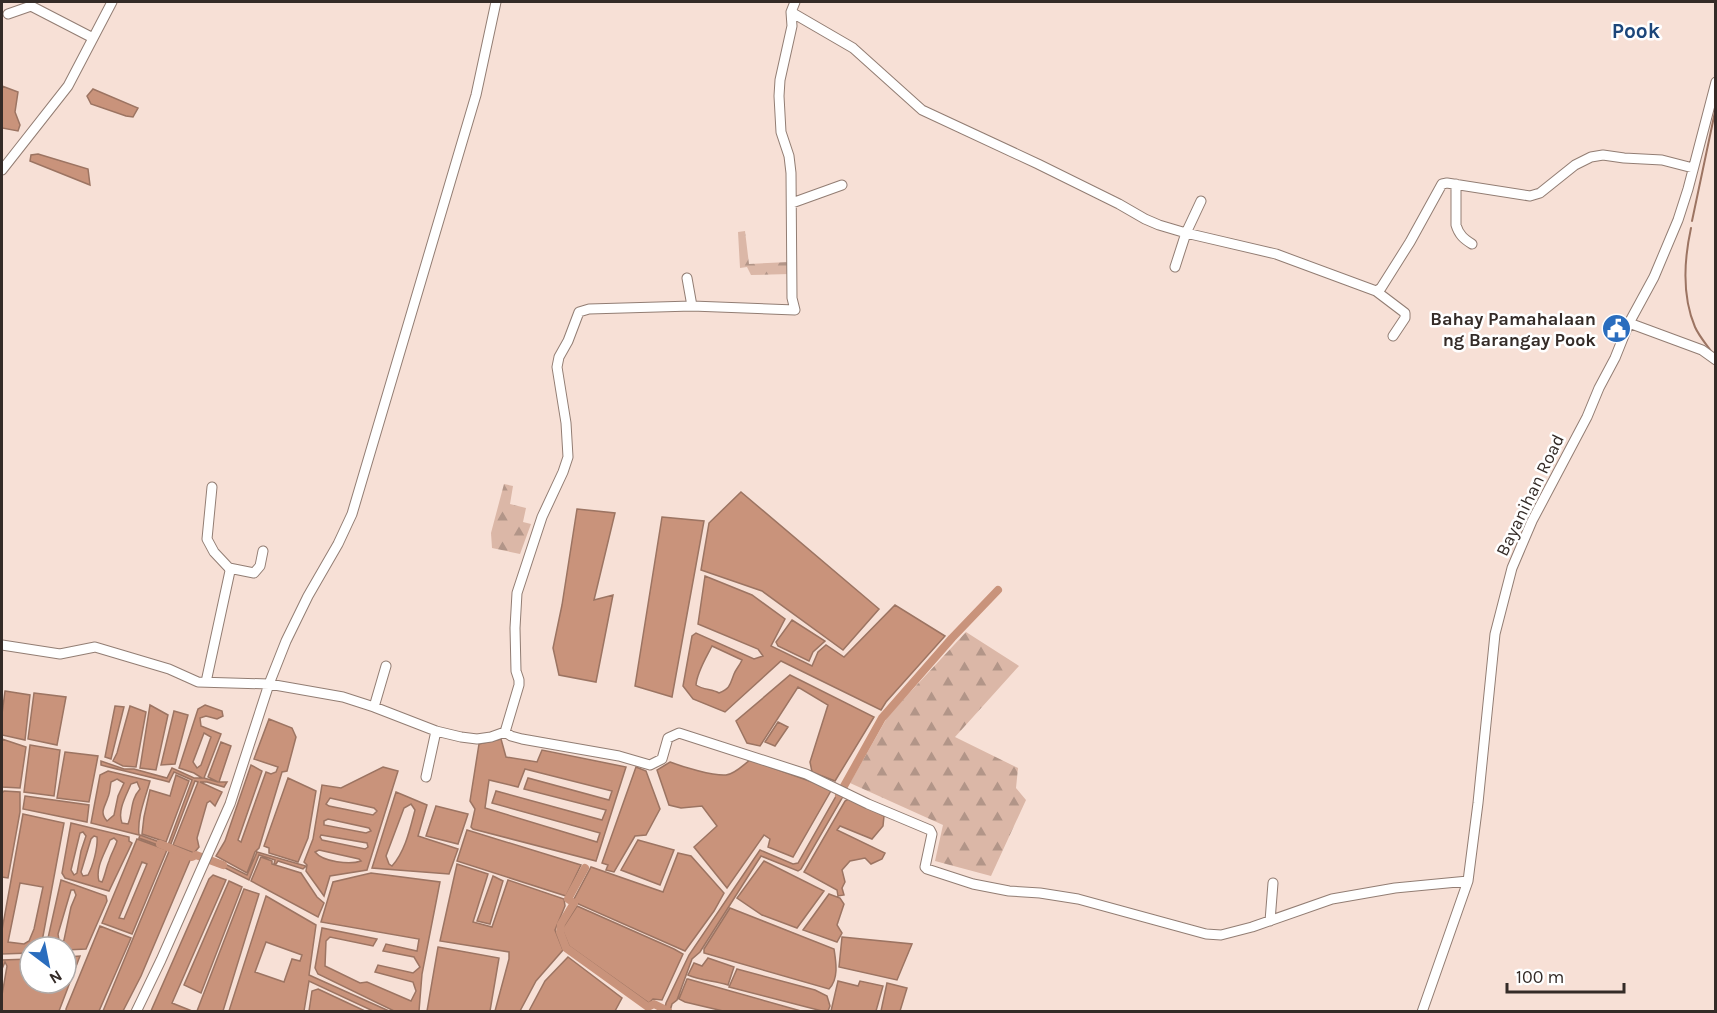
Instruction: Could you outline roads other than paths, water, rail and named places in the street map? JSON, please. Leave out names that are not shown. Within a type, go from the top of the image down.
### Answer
[{"type":"street","points":[[2,170],[69,86],[112,2]]},
{"type":"street","points":[[136,1011],[230,804],[269,684],[286,641],[308,596],[338,544],[358,497],[476,95],[496,2]]},
{"type":"street","points":[[505,732],[519,685],[514,628],[517,593],[542,517],[568,457],[566,423],[557,367],[558,357],[568,341],[579,312],[692,306],[795,310],[792,298],[792,203],[789,156],[782,132],[779,96],[780,80],[792,26],[791,12],[795,2]]},
{"type":"street","points":[[8,14],[31,6],[93,38]]},
{"type":"street","points":[[791,12],[853,48],[922,110],[1038,164],[1145,219],[1186,233],[1276,254],[1376,291],[1405,314],[1405,318],[1393,336]]},
{"type":"street","name":"Bayanihan Road","points":[[1422,1011],[1468,881],[1495,634],[1509,579],[1532,521],[1587,417],[1629,323],[1654,277],[1678,220],[1716,82]]},
{"type":"street","points":[[1376,291],[1381,288],[1410,242],[1442,184],[1456,184],[1530,196],[1540,193],[1575,165],[1590,157],[1603,155],[1662,160],[1693,168]]},
{"type":"street","points":[[1456,184],[1456,225],[1463,238],[1472,244]]},
{"type":"street","points":[[792,203],[842,185]]},
{"type":"street","points":[[1175,267],[1200,201]]},
{"type":"street","points":[[687,278],[692,306]]},
{"type":"street","points":[[1629,323],[1702,350],[1716,360]]},
{"type":"street","points":[[212,487],[207,539],[214,552],[229,568],[254,573],[260,566],[263,551]]},
{"type":"street","points":[[206,682],[229,568]]},
{"type":"street","points":[[2,645],[60,654],[95,647],[169,669],[198,682],[269,684],[343,697],[436,731],[477,739],[505,732]]},
{"type":"street","points":[[374,707],[386,666]]},
{"type":"street","points":[[426,777],[436,731]]},
{"type":"street","points":[[505,732],[522,739],[619,756],[650,765],[662,759],[668,738],[679,733],[806,774],[868,804],[930,830],[932,834],[926,868],[973,884],[1009,891],[1078,899],[1206,934],[1221,935],[1332,899],[1395,888],[1468,881]]},
{"type":"street","points":[[1270,921],[1273,884]]},
{"type":"waterway","points":[[1692,221],[1716,107]]},
{"type":"waterway","points":[[1691,228],[1685,278],[1688,303],[1695,327],[1711,351]]},
{"type":"waterway","points":[[839,795],[882,718],[952,638],[998,590]]},
{"type":"waterway","points":[[160,844],[192,857],[196,855],[223,865]]},
{"type":"waterway","points":[[585,868],[568,899],[574,903],[561,924],[560,932],[566,948],[648,1007],[654,1004],[668,1011]]},
{"type":"place","name":"Bahay Pamahalaan ng Barangay Pook","points":[[1617,329]]},
{"type":"district","name":"Pook","points":[[1636,31]]}]
